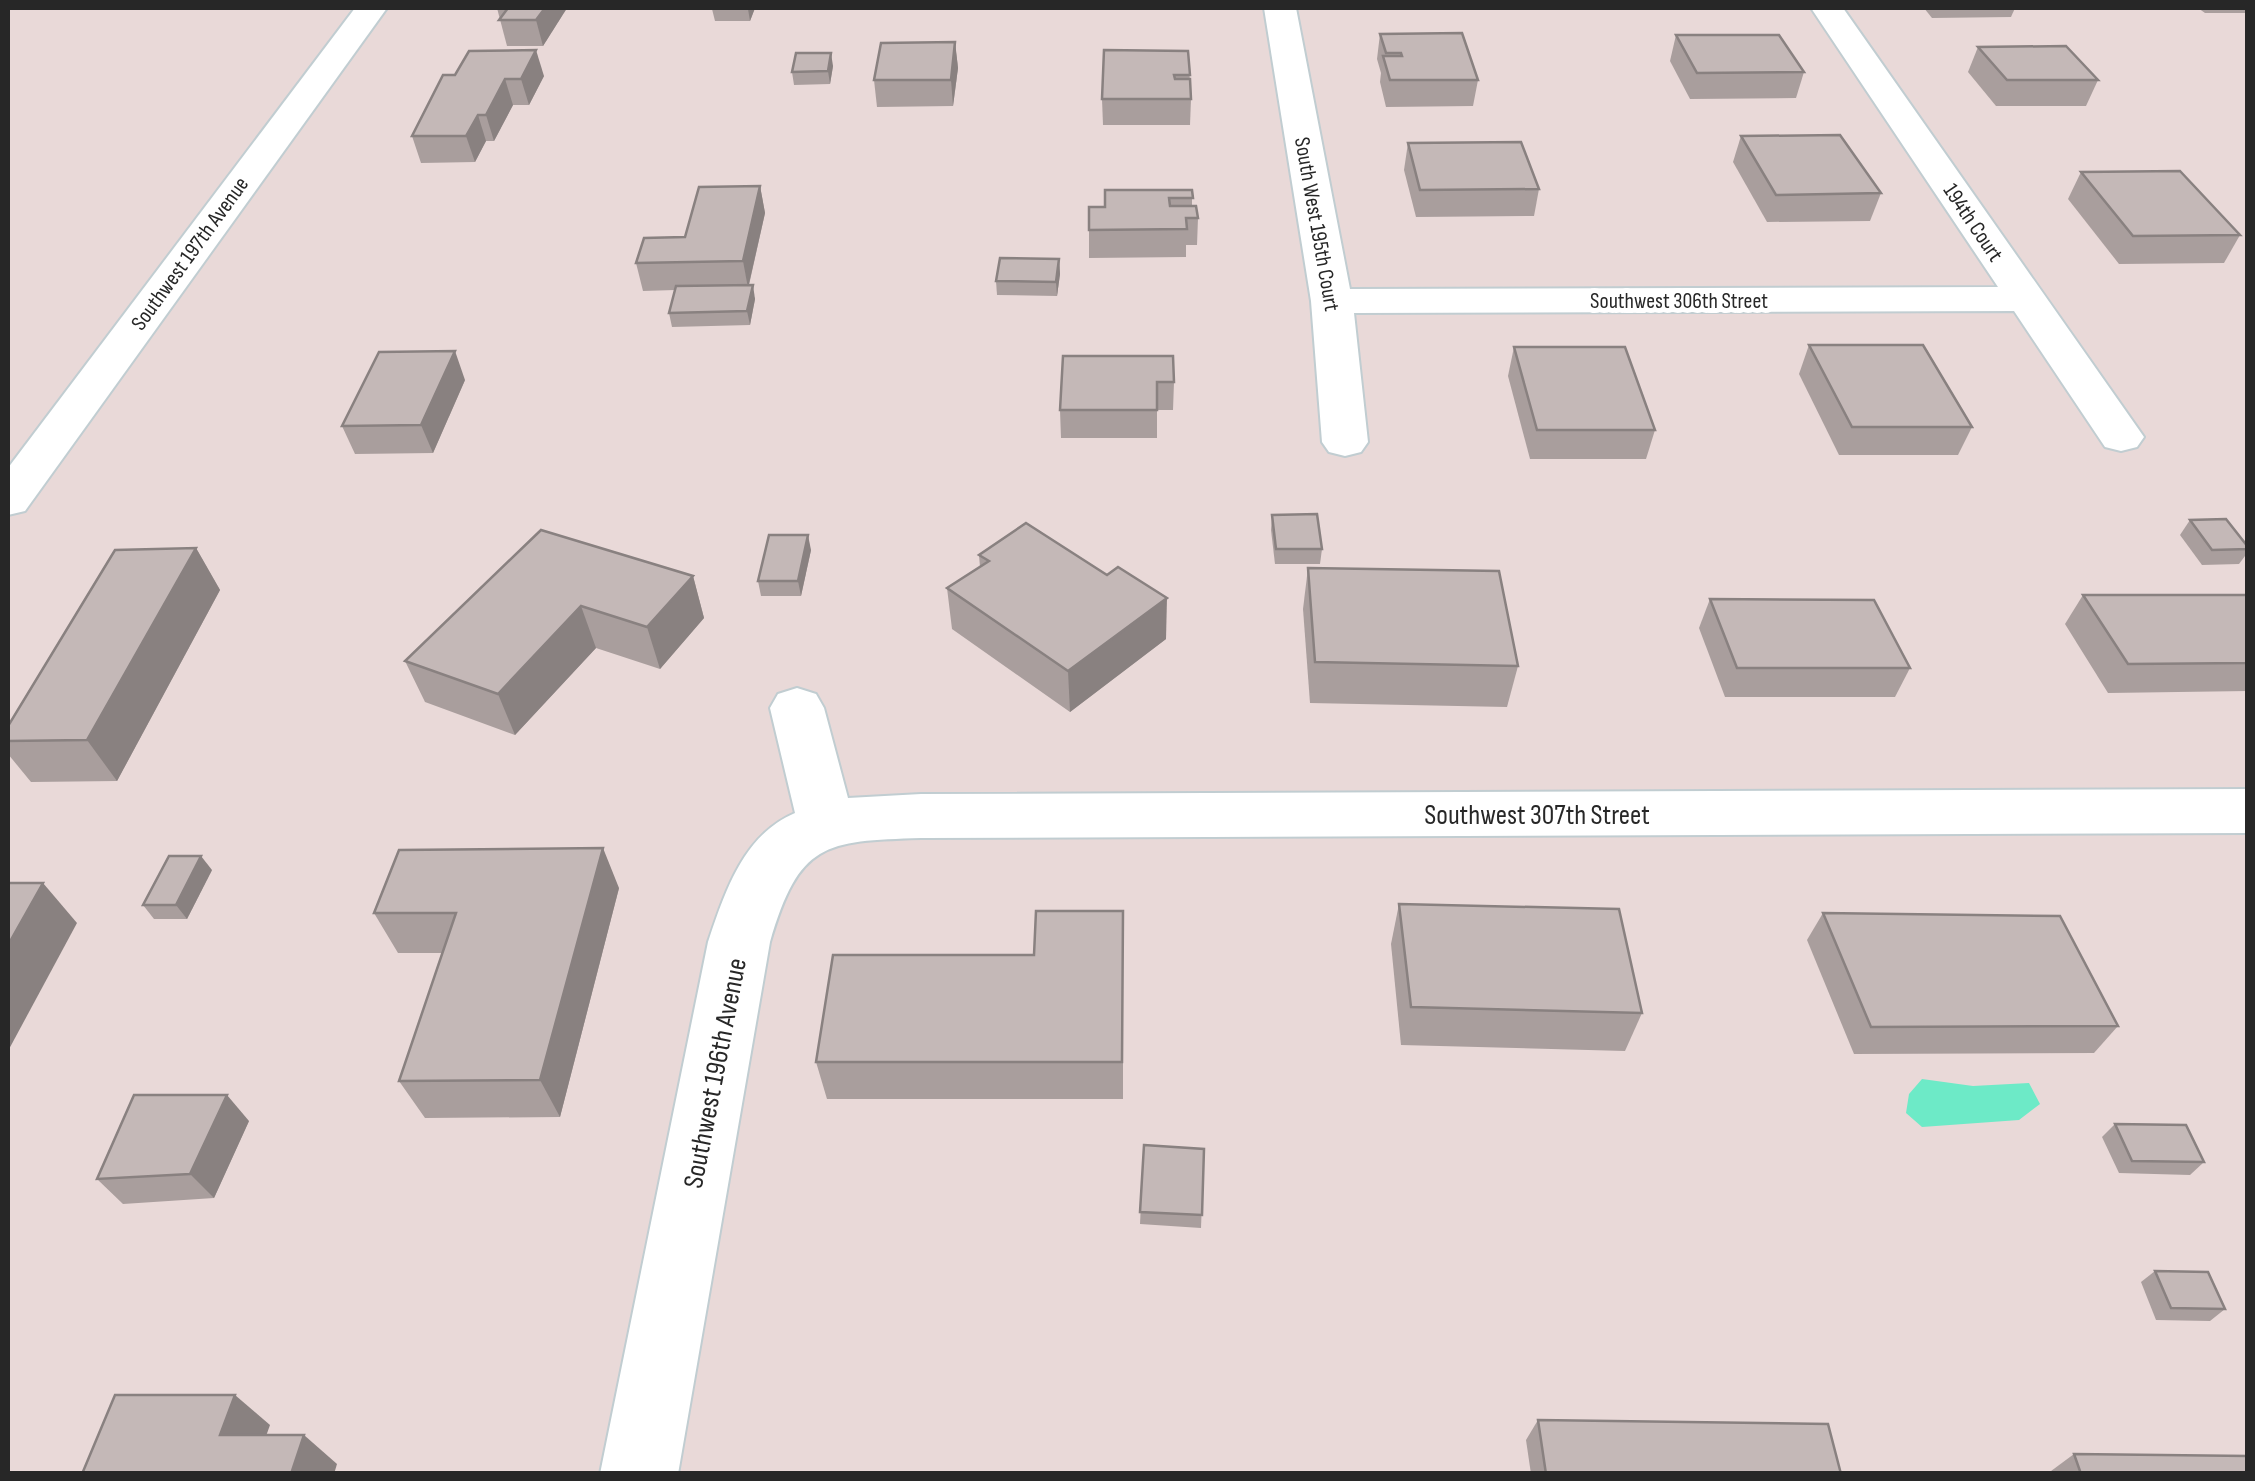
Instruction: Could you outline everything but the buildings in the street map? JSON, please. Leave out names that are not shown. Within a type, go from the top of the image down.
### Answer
[{"type":"street","name":"Southwest 197th Avenue","points":[[8,500],[371,8]]},
{"type":"street","name":"South West 195th Court","points":[[1280,8],[1332,300],[1345,442]]},
{"type":"street","name":"194th Court","points":[[1826,8],[2121,437]]},
{"type":"street","name":"Southwest 306th Street","points":[[1332,300],[2026,299]]},
{"type":"street","points":[[797,708],[826,822]]},
{"type":"street","name":"Southwest 307th Street","points":[[826,822],[921,816],[2248,811]]},
{"type":"street","name":"Southwest 196th Avenue","points":[[639,1474],[747,914],[763,875],[777,856],[806,830],[826,822]]},
{"type":"shaded area","points":[[1922,1079],[1973,1086],[2029,1083],[2040,1104],[2019,1120],[1922,1127],[1906,1113],[1909,1094]]}]
